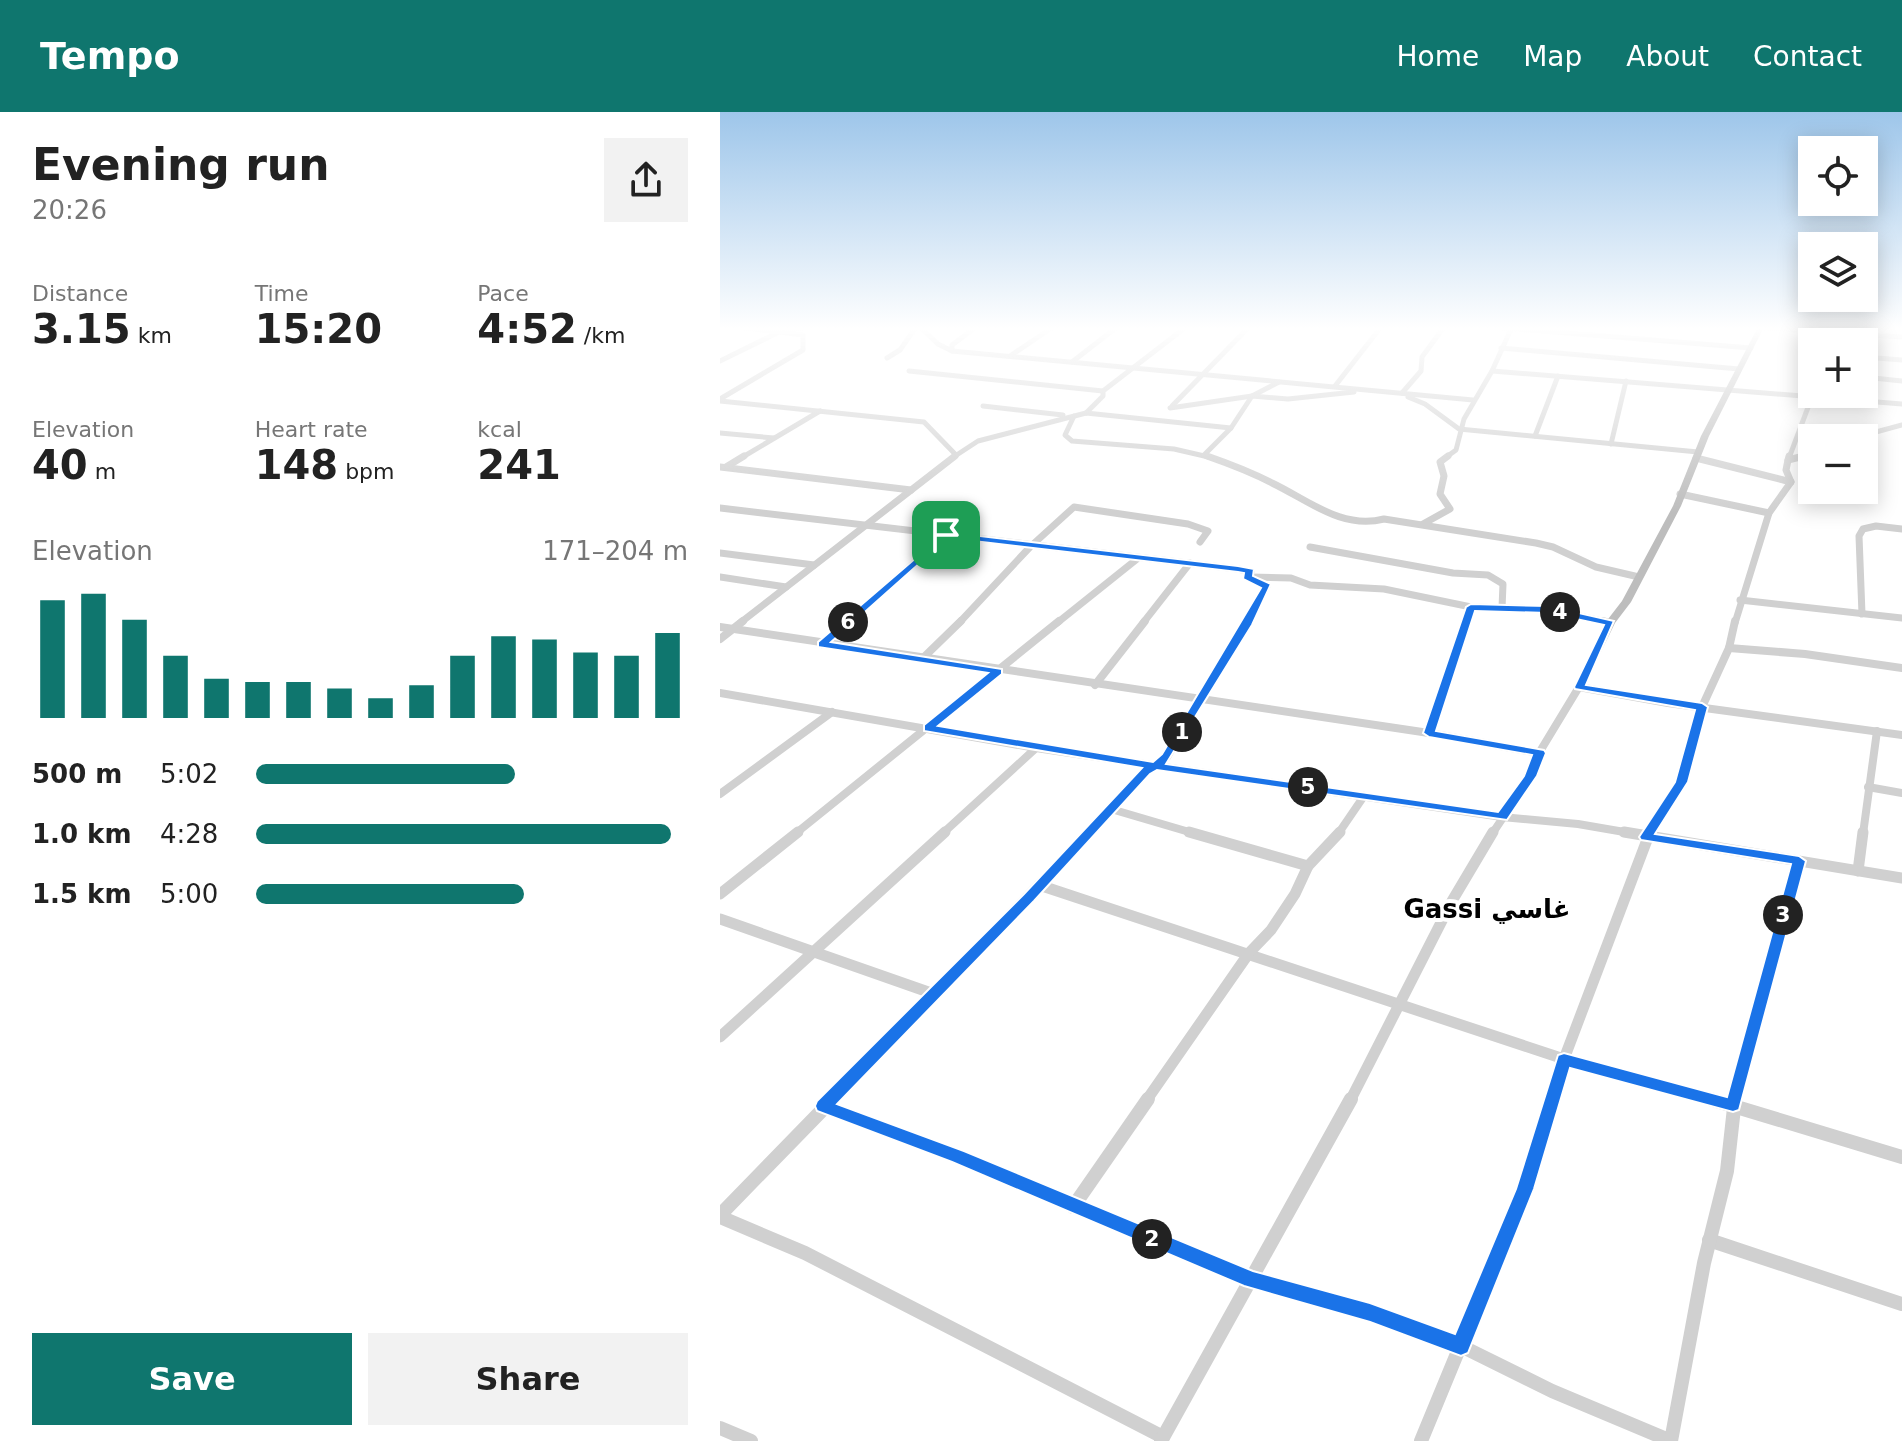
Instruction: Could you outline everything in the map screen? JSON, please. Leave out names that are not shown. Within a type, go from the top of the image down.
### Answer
[{"type":"street","points":[[720,400],[739,389]]},
{"type":"street","points":[[1084,389],[1106,389]]},
{"type":"street","points":[[1158,420],[1190,389]]},
{"type":"street","points":[[1204,455],[1231,428],[1252,396],[1265,389]]},
{"type":"street","points":[[1362,389],[1473,400]]},
{"type":"street","points":[[1402,393],[1405,389]]},
{"type":"street","points":[[1423,524],[1450,509],[1440,494],[1444,476],[1440,465],[1456,450],[1459,429],[1480,389]]},
{"type":"street","points":[[1535,436],[1553,389]]},
{"type":"street","points":[[1611,444],[1624,389]]},
{"type":"street","points":[[1717,389],[1798,395]]},
{"type":"street","points":[[1247,577],[1267,586],[1167,757],[1145,771],[720,1216],[805,1253],[1162,1439],[1343,1114],[1452,901],[1502,817],[1531,776],[1539,753],[1579,687],[1610,623],[1639,577],[1677,506],[1728,390]]},
{"type":"street","points":[[1086,413],[1103,396],[1103,391]]},
{"type":"street","points":[[1170,408],[1252,396],[1288,399],[1388,392],[1417,400],[1459,429],[1697,455],[1791,482]]},
{"type":"street","points":[[720,400],[924,422],[937,430],[942,443],[956,455]]},
{"type":"street","points":[[1878,402],[1902,404]]},
{"type":"street","points":[[983,406],[1074,416]]},
{"type":"street","points":[[1791,482],[1786,470],[1788,460],[1808,408]]},
{"type":"street","points":[[722,469],[821,411]]},
{"type":"street","points":[[720,639],[978,441],[1086,413],[1231,428]]},
{"type":"street","points":[[1074,416],[1065,435],[1072,441],[1204,455],[1237,467],[1334,515],[1423,524],[1536,543],[1553,547],[1596,567],[1639,577]]},
{"type":"street","points":[[1878,432],[1902,425]]},
{"type":"street","points":[[720,433],[774,438]]},
{"type":"street","points":[[1788,460],[1798,458]]},
{"type":"street","points":[[722,469],[911,490]]},
{"type":"street","points":[[1421,1441],[1525,1189],[1564,1059],[1646,837],[1682,782],[1702,707],[1729,648],[1740,600],[1769,513],[1791,482]]},
{"type":"street","points":[[1680,494],[1769,513]]},
{"type":"street","points":[[923,658],[989,594],[1030,547],[1074,507],[1188,524],[1208,531],[1200,542]]},
{"type":"street","points":[[720,508],[1030,547],[1190,563],[1251,572],[1247,577]]},
{"type":"street","points":[[1862,614],[1859,536],[1863,529],[1876,526],[1902,529]]},
{"type":"street","points":[[822,644],[946,535]]},
{"type":"street","points":[[1310,547],[1453,573],[1495,577],[1504,588],[1502,608]]},
{"type":"street","points":[[720,553],[814,565]]},
{"type":"street","points":[[720,894],[1137,559]]},
{"type":"street","points":[[1095,685],[1190,563]]},
{"type":"street","points":[[720,577],[786,587]]},
{"type":"street","points":[[1247,577],[1291,578],[1310,585],[1384,589],[1471,607],[1548,609],[1610,623]]},
{"type":"street","points":[[1740,600],[1902,618]]},
{"type":"street","points":[[1429,733],[1471,607]]},
{"type":"street","points":[[720,627],[998,671],[1429,733],[1539,753]]},
{"type":"street","points":[[1729,648],[1805,654],[1902,668]]},
{"type":"street","points":[[1579,687],[1902,735]]},
{"type":"street","points":[[720,693],[1036,748],[1502,817],[1578,824],[1902,878]]},
{"type":"street","points":[[720,794],[832,712]]},
{"type":"street","points":[[1858,871],[1877,731]]},
{"type":"street","points":[[720,1037],[1036,748]]},
{"type":"street","points":[[1868,787],[1902,793]]},
{"type":"street","points":[[1073,1207],[1249,953],[1271,930],[1295,894],[1308,866],[1340,832],[1364,796]]},
{"type":"street","points":[[1111,809],[1308,866]]},
{"type":"street","points":[[823,1106],[958,1156],[1073,1207],[1251,1279],[1370,1312],[1461,1346],[1552,1391],[1671,1441],[1709,1240],[1727,1171],[1733,1105],[1799,861]]},
{"type":"street","points":[[1039,885],[1564,1059],[1733,1105],[1902,1157]]},
{"type":"street","points":[[720,919],[934,994]]},
{"type":"street","points":[[1709,1240],[1902,1304]]},
{"type":"street","points":[[720,1428],[751,1441]]},
{"type":"district","name":"Gassi غاسي","points":[[1487,909]]},
{"type":"route","points":[[946,535],[822,644],[998,671],[929,728],[1036,748],[1155,766],[1260,780],[1502,817],[1531,776],[1539,753],[1429,733],[1471,607],[1548,609],[1610,623],[1579,687],[1702,707],[1682,782],[1646,837],[1799,861],[1733,1105],[1564,1059],[1525,1189],[1461,1346],[1370,1312],[1251,1279],[958,1156],[823,1106],[1029,898],[1145,771],[1155,766],[1167,757],[1247,625],[1267,586],[1247,577],[1251,572],[1238,569],[946,535]]}]
